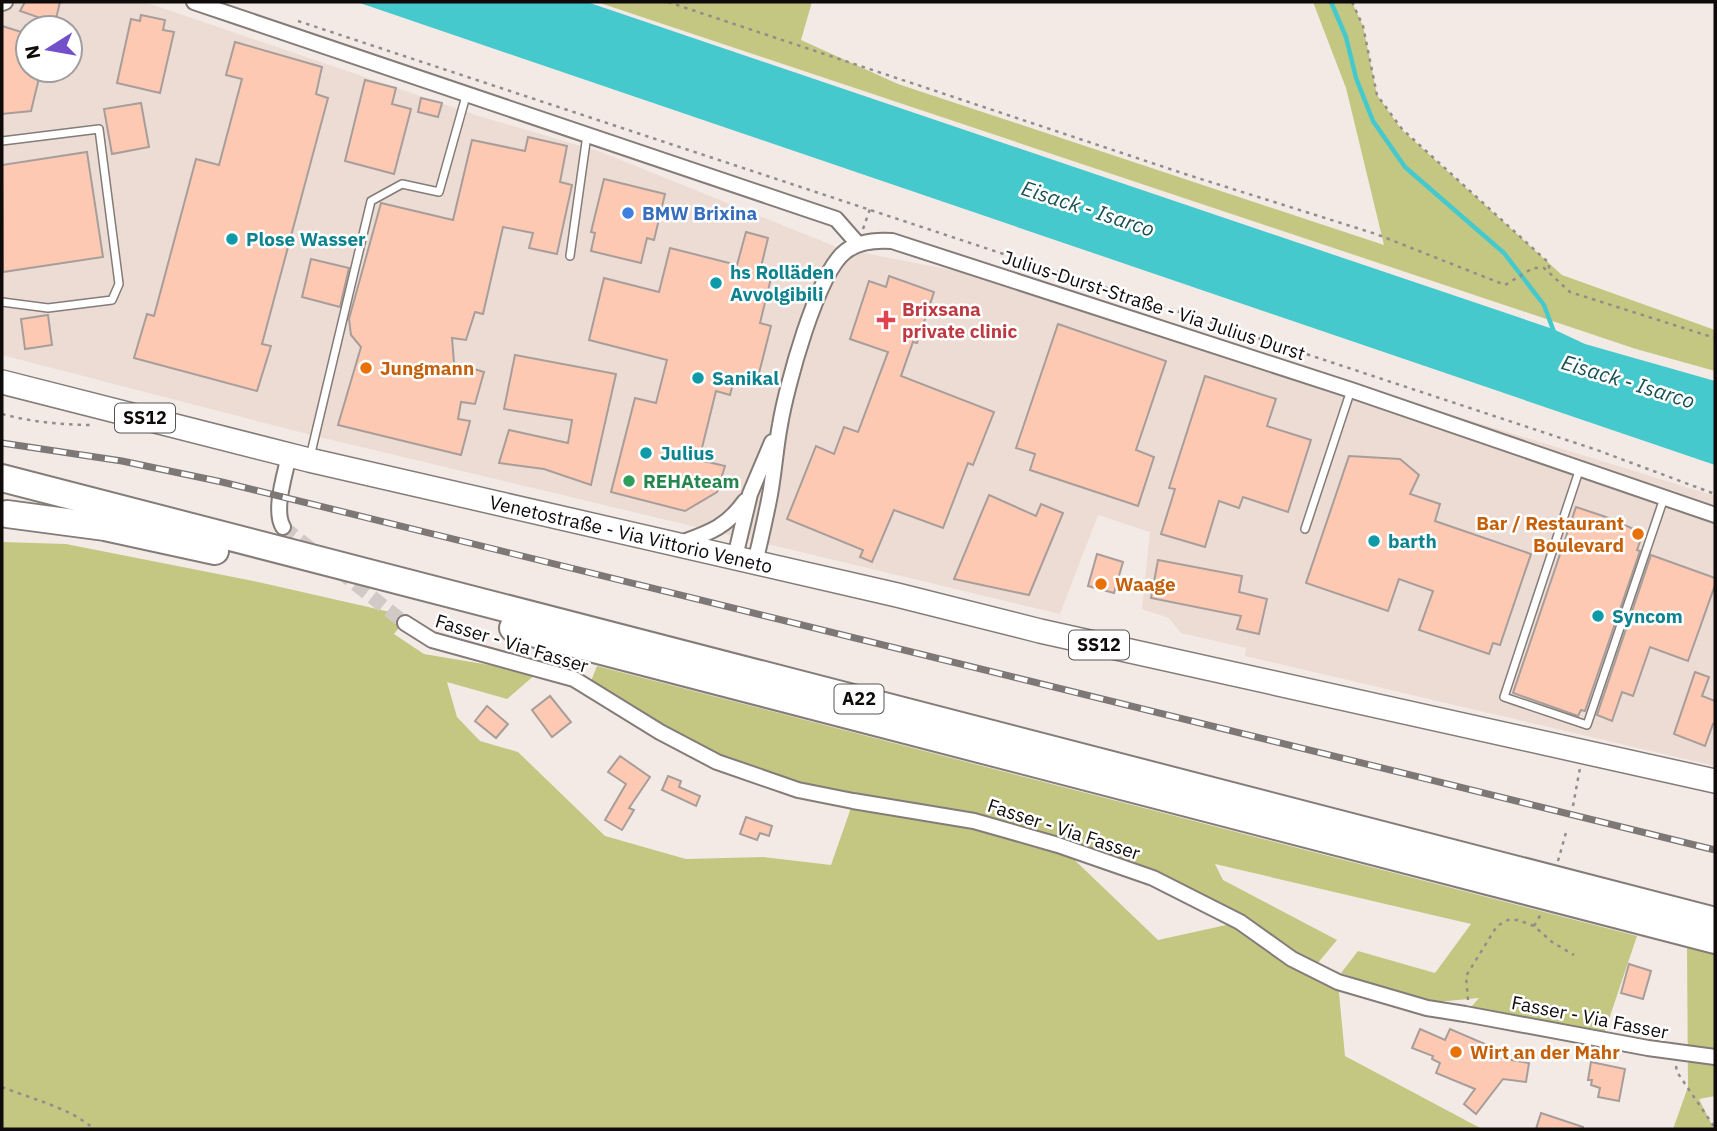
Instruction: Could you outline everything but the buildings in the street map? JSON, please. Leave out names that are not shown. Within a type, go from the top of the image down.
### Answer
[{"type":"highway","name":"A22","points":[[2,478],[1715,921]]},
{"type":"highway","name":"A22","points":[[7,514],[105,527],[188,544],[1715,940]]},
{"type":"main road","name":"Venetostraße - Via Vittorio Veneto","points":[[2,382],[299,458],[897,595],[1040,631],[1583,752]]},
{"type":"main road","name":"SS12","points":[[1583,752],[1715,781]]},
{"type":"street","points":[[194,2],[836,219],[858,244],[837,259],[825,278],[812,309],[780,424],[750,495],[735,516],[719,528],[676,544]]},
{"type":"street","name":"Julius-Durst-Straße - Via Julius Durst","points":[[858,244],[874,240],[892,241],[914,247],[1351,390],[1715,515]]},
{"type":"street","points":[[745,560],[769,502],[780,424]]},
{"type":"street","points":[[283,527],[278,510],[299,458]]},
{"type":"street","points":[[745,560],[750,495]]},
{"type":"street","name":"Fasser - Via Fasser","points":[[405,623],[432,640],[574,679],[660,732],[717,762],[798,790],[974,821],[1058,845],[1153,878],[1240,922],[1292,959],[1338,982],[1427,1009],[1715,1057]]},
{"type":"lane","points":[[299,458],[370,201],[402,184],[439,192],[466,96]]},
{"type":"lane","points":[[2,141],[99,129],[119,284],[112,300],[48,308],[2,302]]},
{"type":"lane","points":[[570,256],[587,135]]},
{"type":"lane","points":[[1305,529],[1351,390]]},
{"type":"lane","points":[[1580,468],[1567,520],[1504,697],[1587,725],[1665,497]]},
{"type":"path","points":[[668,2],[1185,174],[1376,234],[1505,285],[1539,267],[1549,271],[1570,292],[1715,338]]},
{"type":"path","points":[[1352,2],[1363,26],[1377,95],[1402,129],[1549,264],[1549,271]]},
{"type":"path","points":[[292,19],[1597,450],[1715,494]]},
{"type":"path","points":[[858,244],[870,209]]},
{"type":"path","points":[[2,414],[63,425],[102,425]]},
{"type":"path","points":[[1573,806],[1583,752]]},
{"type":"path","points":[[1557,867],[1567,829]]},
{"type":"path","points":[[1534,926],[1543,911]]},
{"type":"path","points":[[1465,1014],[1468,995],[1466,976],[1497,926],[1508,920],[1518,920],[1534,926],[1552,942],[1574,955]]},
{"type":"path","points":[[1674,1052],[1676,1072],[1715,1128]]},
{"type":"path","points":[[2,1087],[53,1107],[94,1129]]},
{"type":"shaded area","points":[[2,2],[145,2],[479,116],[601,152],[839,248],[1038,287],[1715,496],[1715,766],[1245,656],[1246,648],[1181,633],[1169,618],[1142,609],[1150,532],[1098,515],[1060,614],[311,435],[2,355]]},
{"type":"green space","points":[[597,2],[812,2],[801,40],[898,84],[1384,245],[1346,88],[1313,2],[1352,2],[1363,26],[1377,95],[1401,129],[1562,275],[1715,330],[1715,371],[1636,349]]},
{"type":"green space","points":[[2,542],[66,544],[258,582],[408,616],[394,634],[424,654],[537,673],[507,699],[447,682],[457,717],[480,741],[518,752],[605,836],[686,859],[763,857],[831,865],[853,802],[717,762],[589,686],[597,666],[1637,936],[1603,1037],[1465,1014],[1479,998],[1426,1003],[1341,973],[1358,951],[1435,973],[1471,924],[1215,864],[1223,880],[1337,940],[1317,964],[1241,922],[1338,982],[1345,1056],[1482,1129],[2,1129]],"holes":[[[1060,846],[1240,922],[1158,940]]]},
{"type":"green space","points":[[1687,947],[1715,955],[1715,1096],[1699,1099],[1714,1129],[1673,1129],[1688,1087]]},
{"type":"water","name":"Eisack - Isarco","points":[[357,2],[587,2],[1553,329],[1585,344],[1715,381],[1715,465]]},
{"type":"waterway","points":[[1331,2],[1346,37],[1356,78],[1373,121],[1405,167],[1504,253],[1544,305],[1554,332]]},
{"type":"tunnel","points":[[283,527],[315,552]]},
{"type":"tunnel","points":[[339,571],[405,623]]},
{"type":"railway","points":[[2,443],[122,461],[222,482],[1715,850]]},
{"type":"place","name":"BMW Brixina","points":[[628,213]]},
{"type":"place","name":"Plose Wasser","points":[[232,239]]},
{"type":"place","name":"hs Rolläden Avvolgibili","points":[[716,283]]},
{"type":"place","name":"Brixsana private clinic","points":[[886,320]]},
{"type":"place","name":"Jungmann","points":[[366,368]]},
{"type":"place","name":"Sanikal","points":[[698,378]]},
{"type":"place","name":"Julius","points":[[646,453]]},
{"type":"place","name":"REHAteam","points":[[629,481]]},
{"type":"place","name":"Bar / Restaurant Boulevard","points":[[1638,534]]},
{"type":"place","name":"barth","points":[[1374,541]]},
{"type":"place","name":"Waage","points":[[1101,584]]},
{"type":"place","name":"Syncom","points":[[1598,616]]},
{"type":"place","name":"Wirt an der Mahr","points":[[1456,1052]]}]
